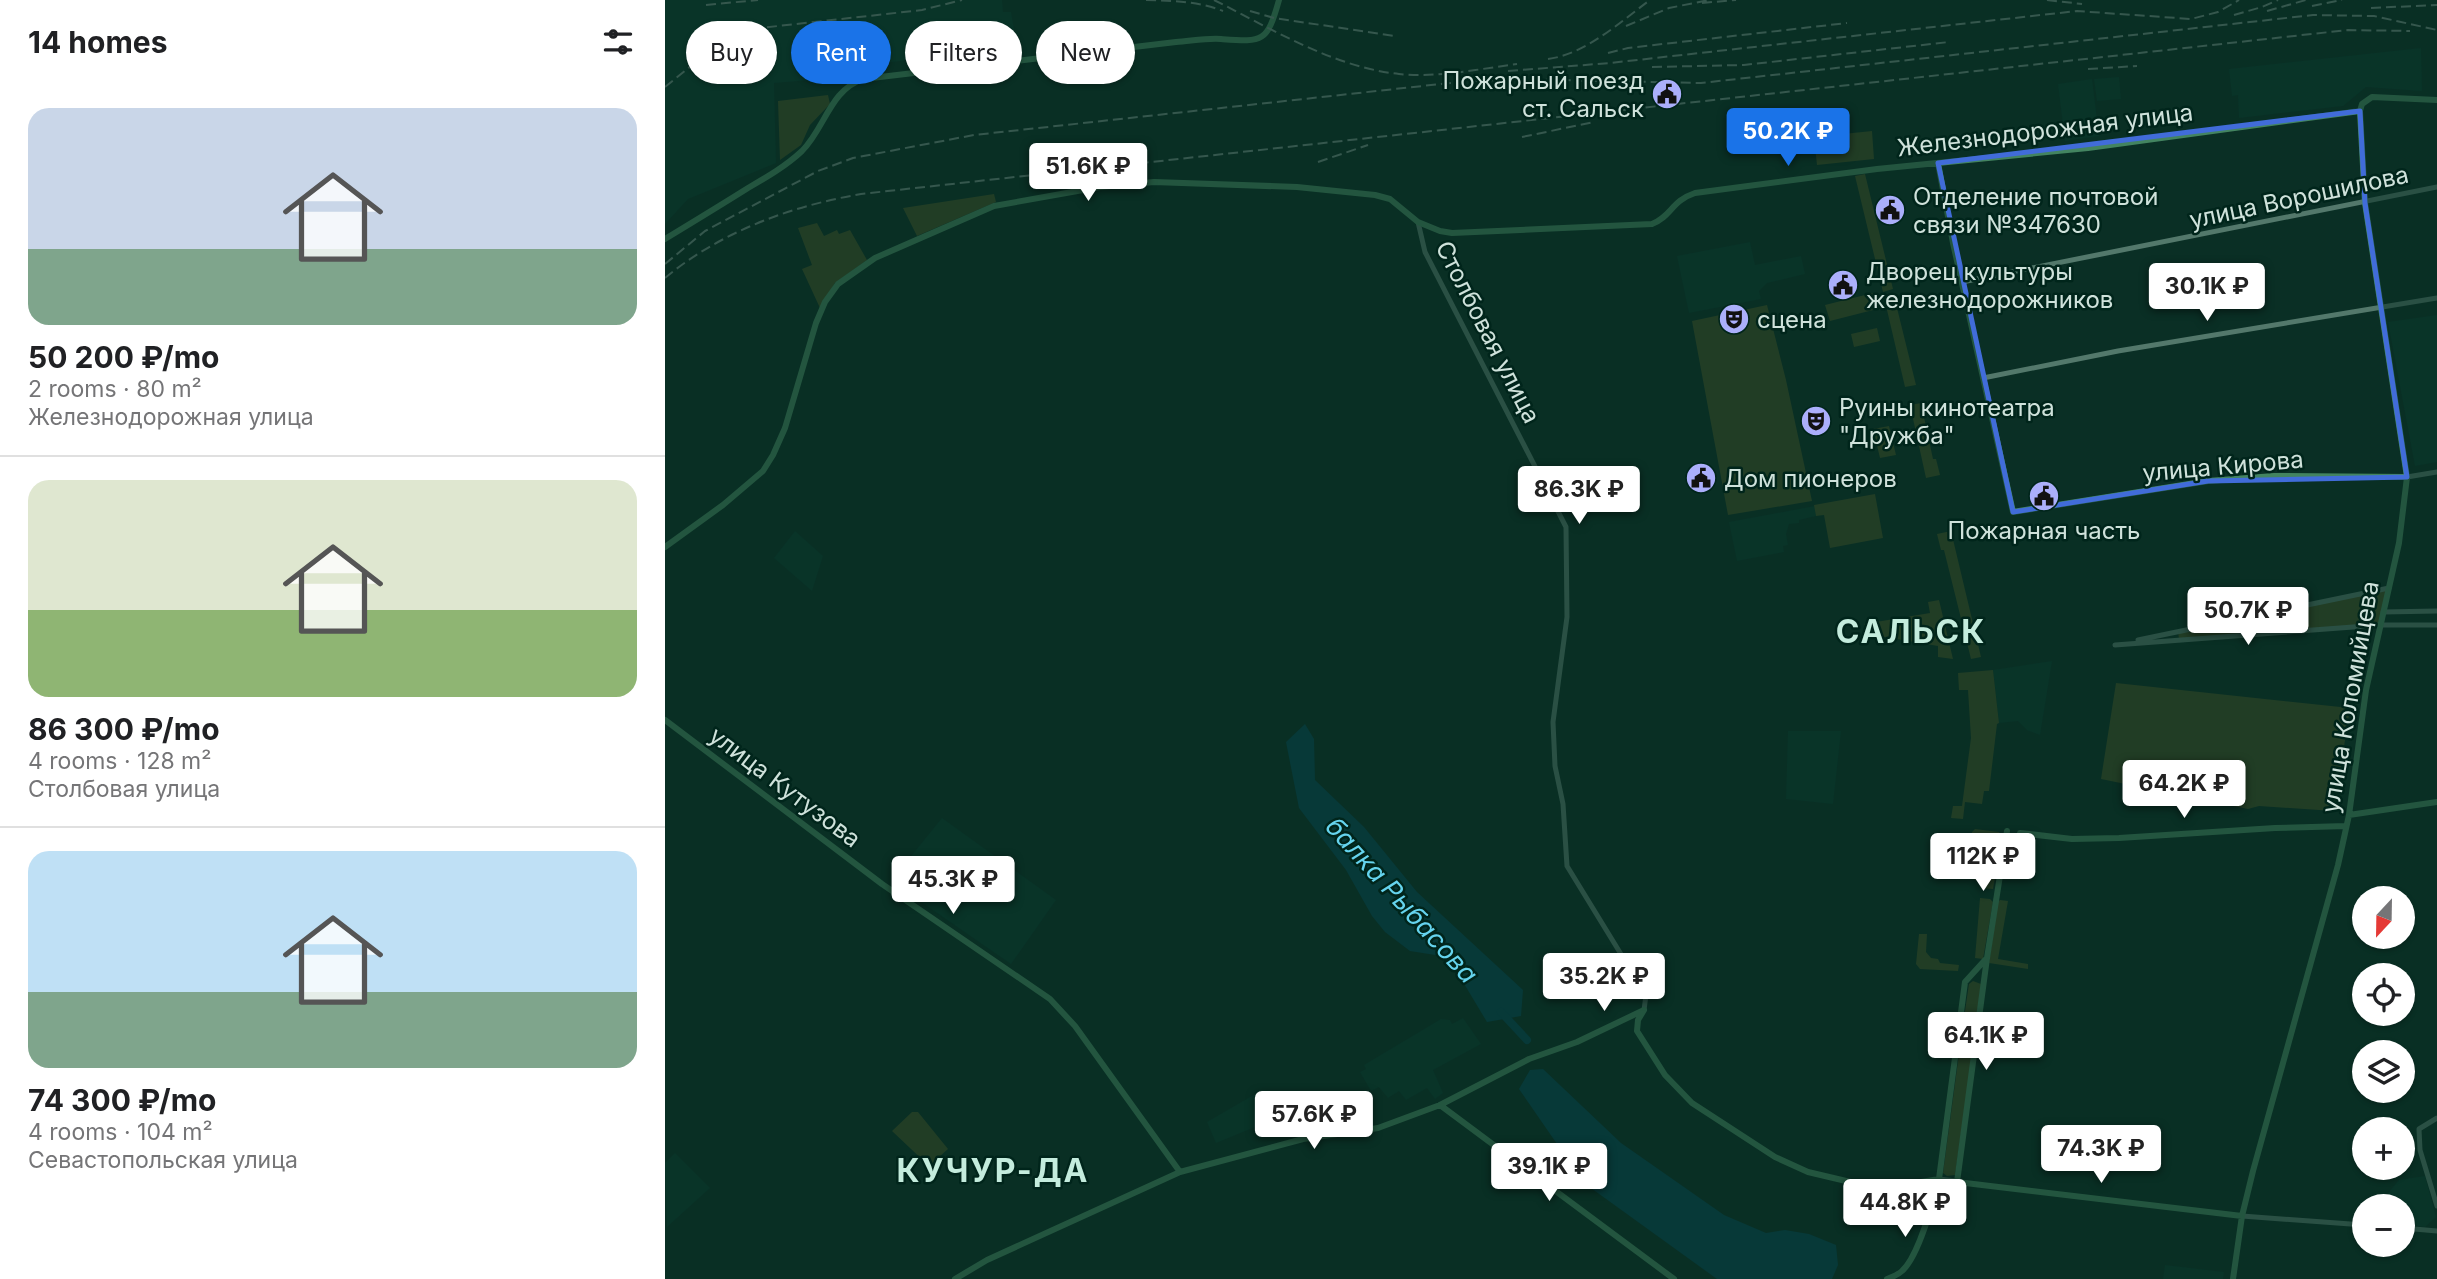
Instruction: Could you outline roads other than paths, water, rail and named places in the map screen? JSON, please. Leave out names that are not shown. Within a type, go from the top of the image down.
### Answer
[{"type":"main road","points":[[665,239],[790,162],[816,136],[838,96],[852,83],[890,76],[1176,42],[1217,39],[1253,41],[1259,39],[1269,28],[1279,0]]},
{"type":"main road","name":"Железнодорожная улица","points":[[1419,222],[1440,232],[1452,233],[1652,224],[1660,221],[1678,200],[1695,193],[1938,163],[2088,148],[2360,111],[2362,104],[2372,97],[2437,100]]},
{"type":"main road","name":"улица Коломийцева","points":[[2233,1279],[2242,1216],[2253,1171],[2338,865],[2349,815],[2363,705],[2399,543],[2407,477],[2365,203],[2360,111]]},
{"type":"main road","points":[[1938,163],[1983,378]]},
{"type":"main road","points":[[665,547],[723,505],[763,471],[785,428],[816,323],[825,302],[838,284],[875,258],[994,206],[1100,187],[1154,182],[1226,183],[1375,195],[1390,200],[1419,222]]},
{"type":"main road","name":"улица Кирова","points":[[1983,378],[2013,512],[2208,481],[2274,476],[2407,477]]},
{"type":"main road","points":[[665,538],[675,538]]},
{"type":"main road","name":"улица Кутузова","points":[[665,720],[882,884],[1049,999],[1075,1026],[1179,1172]]},
{"type":"main road","points":[[2349,815],[2437,802]]},
{"type":"main road","points":[[2021,833],[2071,839],[2119,838],[2346,826]]},
{"type":"main road","points":[[1957,1182],[2007,831]]},
{"type":"main road","points":[[1931,1209],[1938,1179],[1965,982],[1987,958]]},
{"type":"main road","points":[[955,1279],[987,1260],[1179,1172],[1303,1139],[1378,1128],[1440,1105],[1529,1059],[1577,1042],[1644,1010]]},
{"type":"main road","points":[[1644,1010],[1638,1020],[1637,1031],[1665,1075],[1692,1102],[1775,1157],[1808,1172],[1880,1189],[1938,1179]]},
{"type":"main road","points":[[1440,1105],[1674,1279]]},
{"type":"main road","points":[[1887,1279],[1900,1273],[1908,1265],[1940,1192],[1947,1185],[1957,1182],[2242,1216]]},
{"type":"street","name":"улица Ворошилова","points":[[1962,282],[2437,187]]},
{"type":"street","name":"Столбовая улица","points":[[1419,222],[1425,252],[1566,527],[1567,617],[1553,722],[1555,766],[1563,804],[1567,866],[1646,995],[1644,1010]]},
{"type":"street","points":[[1983,378],[2118,351],[2437,298]]},
{"type":"street","name":"улица Кирова","points":[[2407,477],[2437,472]]},
{"type":"street","points":[[2389,588],[2115,645],[2380,625],[2437,625]]},
{"type":"street","points":[[2383,612],[2437,611]]},
{"type":"street","points":[[2437,1118],[2419,1129],[2420,1150],[2437,1206]]},
{"type":"street","points":[[1938,1179],[1957,1182]]},
{"type":"street","points":[[2242,1216],[2352,1224]]},
{"type":"street","points":[[2415,1229],[2437,1230]]},
{"type":"water","points":[[1305,724],[1314,739],[1315,780],[1364,827],[1417,892],[1523,990],[1521,1016],[1487,1022],[1448,957],[1410,951],[1385,932],[1372,916],[1346,870],[1299,808],[1286,742]]},
{"type":"water","points":[[1543,1069],[1621,1143],[1724,1215],[1766,1233],[1785,1230],[1809,1234],[1836,1245],[1838,1265],[1832,1279],[1717,1279],[1584,1183],[1519,1089],[1530,1070]]},
{"type":"waterway","name":"балка Рыбасова","points":[[1501,1012],[1527,1040]]},
{"type":"railway","points":[[706,5],[758,0]]},
{"type":"railway","points":[[665,87],[712,49],[734,37],[760,28],[922,10],[962,0]]},
{"type":"railway","points":[[1146,0],[1195,3],[1223,11]]},
{"type":"railway","points":[[1214,0],[1303,45],[1350,64],[1374,70],[1428,75],[1517,64]]},
{"type":"railway","points":[[1548,59],[1576,51],[1589,44],[1650,0]]},
{"type":"railway","points":[[1626,26],[1669,8],[1709,0]]},
{"type":"railway","points":[[1702,3],[1736,0]]},
{"type":"railway","points":[[2047,0],[2082,4]]},
{"type":"railway","points":[[1508,71],[1610,63],[2077,11],[2191,19],[2218,12],[2239,0]]},
{"type":"railway","points":[[2234,15],[2278,0]]},
{"type":"railway","points":[[2267,11],[2306,0]]},
{"type":"railway","points":[[2312,6],[2342,0]]},
{"type":"railway","points":[[2371,8],[2437,5]]},
{"type":"railway","points":[[1250,11],[1274,18],[1395,36]]},
{"type":"railway","points":[[665,264],[705,231],[818,171],[853,158],[974,135],[1459,82],[1514,79],[1701,83],[2313,15],[2374,16],[2437,30]]},
{"type":"railway","points":[[1608,53],[1628,48],[1847,23]]},
{"type":"railway","points":[[665,278],[709,247],[757,223],[809,206],[861,194],[2348,30],[2410,31]]},
{"type":"railway","points":[[1652,67],[1744,65],[1949,42]]},
{"type":"railway","points":[[2088,69],[2137,66]]},
{"type":"railway","points":[[1522,137],[1594,122]]},
{"type":"railway","points":[[1318,162],[1368,145]]},
{"type":"place","name":"Пожарный поезд ст. Сальск","points":[[1667,94]]},
{"type":"place","name":"Отделение почтовой связи №347630","points":[[1890,210]]},
{"type":"place","name":"Дворец культуры железнодорожников","points":[[1843,285]]},
{"type":"place","name":"сцена","points":[[1734,319]]},
{"type":"place","name":"Руины кинотеатра \"Дружба\"","points":[[1816,421]]},
{"type":"place","name":"Дом пионеров","points":[[1701,478]]},
{"type":"place","name":"Пожарная часть","points":[[2044,496]]},
{"type":"district","name":"САЛЬСК","points":[[1911,631]]},
{"type":"district","name":"КУЧУР-ДА","points":[[993,1170]]}]
